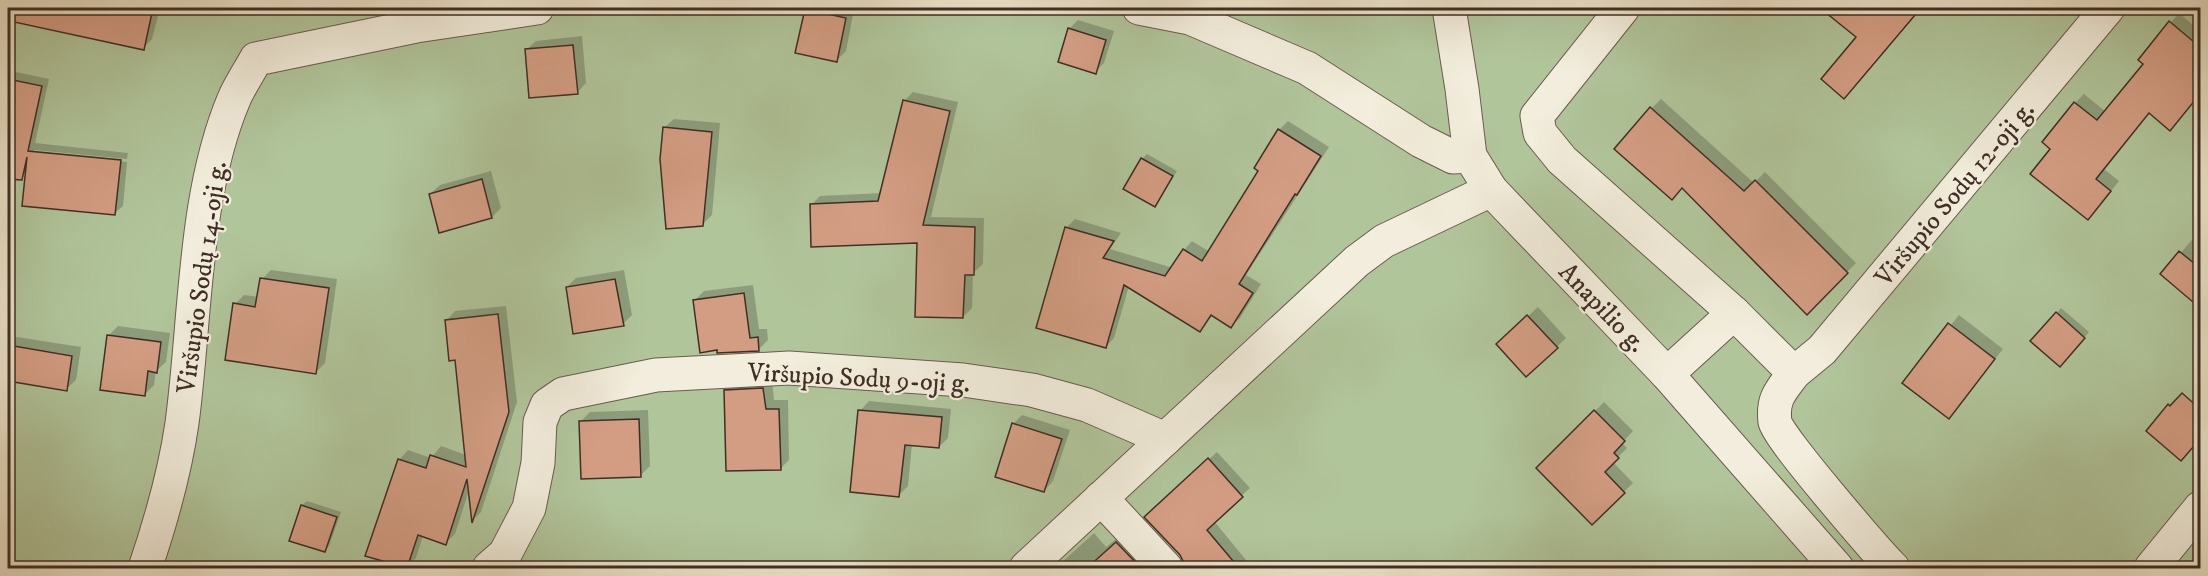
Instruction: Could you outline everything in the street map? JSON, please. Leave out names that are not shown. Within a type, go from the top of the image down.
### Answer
[{"type":"street","name":"Viršupio Sodų 14-oji g.","points":[[145,568],[169,490],[182,424],[202,228],[212,172],[223,130],[235,98],[256,59],[416,26],[537,8]]},
{"type":"street","points":[[1139,8],[1190,18],[1306,68],[1421,141],[1454,157],[1470,156]]},
{"type":"street","name":"Anapilio g.","points":[[1449,8],[1470,156],[1491,190],[1667,374],[1837,568]]},
{"type":"street","points":[[1623,8],[1537,116],[1540,133],[1562,160],[1734,313],[1794,373]]},
{"type":"street","name":"Viršupio Sodų 12-oji g.","points":[[1893,568],[1832,497],[1776,425],[1775,400],[1794,373],[1822,350],[2108,8]]},
{"type":"street","points":[[1026,568],[1357,261],[1384,241],[1491,190]]},
{"type":"street","points":[[1667,374],[1734,313]]},
{"type":"street","name":"Viršupio Sodų 9-oji g.","points":[[504,564],[529,508],[538,463],[540,422],[547,405],[563,394],[656,375],[789,368],[963,380],[1032,390],[1087,405],[1165,439]]},
{"type":"street","points":[[1101,498],[1166,568]]},
{"type":"street","points":[[2151,568],[2200,508]]},
{"type":"green space","points":[[8,8],[2200,8],[2200,568],[8,568]]},
{"type":"building","points":[[15,8],[153,8],[144,50],[14,22]]},
{"type":"building","points":[[1820,8],[1921,8],[1844,99],[1821,79],[1856,37]]},
{"type":"building","points":[[805,9],[846,18],[837,62],[795,53]]},
{"type":"building","points":[[2169,21],[2200,47],[2200,94],[2170,131],[2149,113],[2096,179],[2111,191],[2088,220],[2030,174],[2050,149],[2042,142],[2074,102],[2097,120],[2143,64],[2138,60]]},
{"type":"building","points":[[1068,28],[1106,40],[1096,74],[1058,62]]},
{"type":"building","points":[[573,45],[578,94],[529,98],[525,49]]},
{"type":"building","points":[[8,79],[42,86],[28,151],[121,160],[115,215],[22,206],[27,157],[22,180],[8,179]]},
{"type":"building","points":[[903,100],[950,111],[923,225],[975,227],[974,275],[965,275],[963,318],[915,317],[917,243],[811,247],[810,204],[878,201]]},
{"type":"building","points":[[1650,107],[1744,191],[1755,180],[1848,273],[1807,315],[1682,188],[1672,200],[1614,149]]},
{"type":"building","points":[[663,127],[712,132],[703,226],[666,229],[660,159]]},
{"type":"building","points":[[1278,129],[1321,156],[1239,284],[1253,293],[1231,328],[1211,315],[1200,332],[1124,285],[1106,348],[1036,328],[1065,227],[1114,241],[1103,258],[1165,276],[1183,249],[1202,261],[1258,171],[1254,168]]},
{"type":"building","points":[[1141,158],[1173,176],[1155,207],[1123,189]]},
{"type":"building","points":[[482,179],[492,218],[439,233],[429,194]]},
{"type":"building","points":[[2179,251],[2200,268],[2200,308],[2160,274]]},
{"type":"building","points":[[260,278],[329,288],[316,374],[225,360],[233,303],[255,307]]},
{"type":"building","points":[[615,279],[624,326],[573,334],[566,287]]},
{"type":"building","points":[[744,293],[750,338],[758,337],[759,351],[717,353],[717,350],[700,353],[693,300]]},
{"type":"building","points":[[2056,312],[2085,338],[2060,367],[2030,341]]},
{"type":"building","points":[[498,314],[509,412],[472,523],[467,479],[446,545],[418,535],[407,568],[365,556],[398,459],[426,468],[430,455],[466,467],[455,360],[449,361],[445,320]]},
{"type":"building","points":[[1527,315],[1558,348],[1526,377],[1496,344]]},
{"type":"building","points":[[1948,323],[1995,359],[1949,419],[1902,383]]},
{"type":"building","points":[[107,335],[161,342],[157,373],[148,371],[145,396],[100,390]]},
{"type":"building","points":[[8,345],[72,356],[67,391],[8,381]]},
{"type":"building","points":[[763,388],[766,409],[779,409],[781,470],[726,471],[724,390]]},
{"type":"building","points":[[2182,393],[2200,409],[2200,439],[2181,461],[2146,431],[2168,404],[2170,406]]},
{"type":"building","points":[[858,410],[942,417],[939,448],[905,445],[899,497],[850,492]]},
{"type":"building","points":[[1594,410],[1625,441],[1614,453],[1619,458],[1605,472],[1625,493],[1592,525],[1536,468]]},
{"type":"building","points":[[639,419],[641,477],[581,479],[579,421]]},
{"type":"building","points":[[1012,423],[1062,439],[1044,492],[995,477]]},
{"type":"building","points":[[1208,458],[1243,497],[1207,530],[1239,568],[1184,568],[1180,555],[1144,517]]},
{"type":"building","points":[[301,505],[337,517],[325,552],[289,541]]},
{"type":"building","points":[[1116,542],[1141,568],[1087,568]]}]
